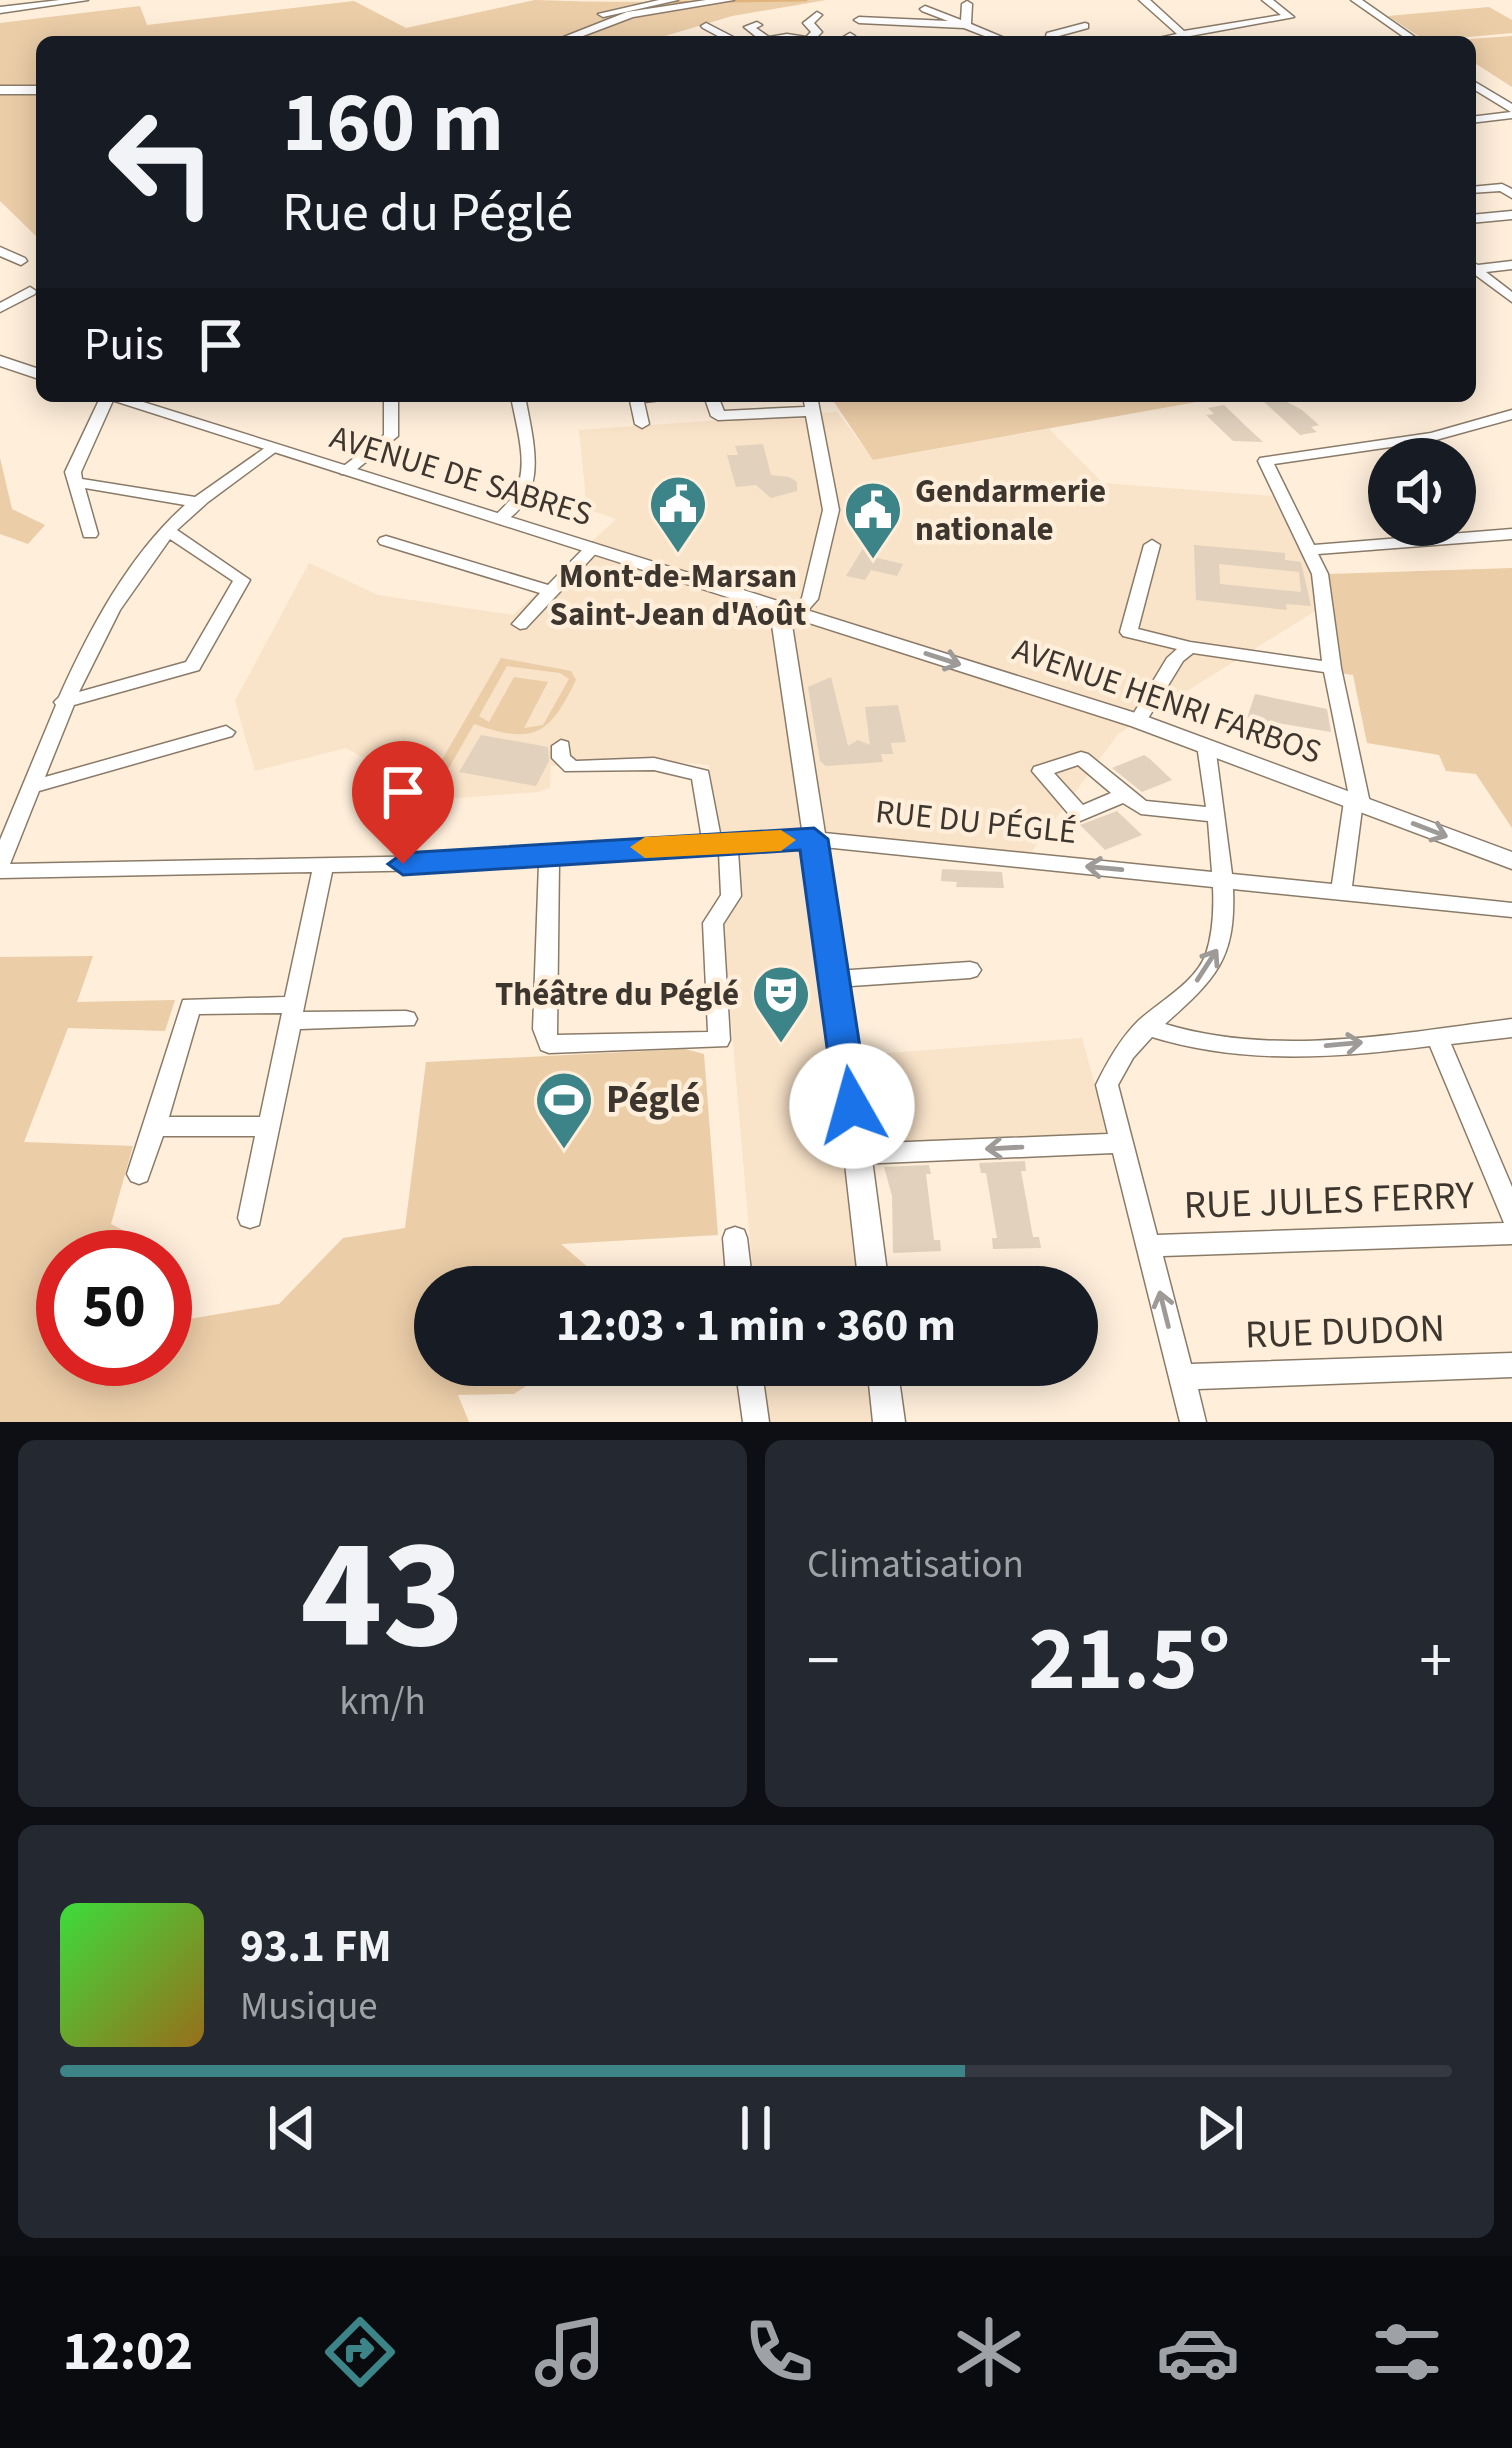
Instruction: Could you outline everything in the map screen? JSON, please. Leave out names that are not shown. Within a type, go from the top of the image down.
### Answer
[{"type":"main road","points":[[573,36],[631,14],[729,0]]},
{"type":"main road","points":[[0,90],[36,90]]},
{"type":"main road","points":[[0,362],[36,373]]},
{"type":"main road","name":"AVENUE DE SABRES","points":[[148,402],[274,448],[749,598],[789,619]]},
{"type":"main road","points":[[789,619],[871,1266]]},
{"type":"main road","name":"AVENUE HENRI FARBOS","points":[[789,619],[1138,721],[1512,860]]},
{"type":"main road","points":[[885,1386],[889,1422]]},
{"type":"street","points":[[0,10],[83,0]]},
{"type":"street","points":[[603,14],[673,0]]},
{"type":"street","points":[[1144,0],[1185,36],[1289,17],[1268,0]]},
{"type":"street","points":[[1356,0],[1409,36]]},
{"type":"street","points":[[967,4],[967,25]]},
{"type":"street","points":[[925,9],[994,36]]},
{"type":"street","points":[[816,36],[808,23],[817,15]]},
{"type":"street","points":[[859,20],[967,25]]},
{"type":"street","points":[[757,25],[749,27],[762,36]]},
{"type":"street","points":[[706,26],[725,36]]},
{"type":"street","points":[[1050,36],[1084,26],[1080,36]]},
{"type":"street","points":[[1476,86],[1512,112]]},
{"type":"street","points":[[1476,119],[1512,112]]},
{"type":"street","points":[[1476,189],[1502,187],[1512,194]]},
{"type":"street","points":[[1476,218],[1512,214]]},
{"type":"street","points":[[0,251],[21,261]]},
{"type":"street","points":[[1476,267],[1512,265]]},
{"type":"street","points":[[1476,269],[1512,298]]},
{"type":"street","points":[[0,308],[31,292]]},
{"type":"street","points":[[90,534],[73,472],[105,402]]},
{"type":"street","points":[[346,471],[391,436],[391,402]]},
{"type":"street","points":[[500,520],[526,498],[530,482],[519,402]]},
{"type":"street","points":[[638,402],[643,424]]},
{"type":"street","points":[[713,402],[718,416],[812,404],[831,510],[810,599],[789,619]]},
{"type":"street","points":[[1341,892],[1358,802],[1332,668],[1320,574],[1265,461],[1432,437],[1512,414]]},
{"type":"street","points":[[0,867],[63,702],[108,612],[167,530],[274,448]]},
{"type":"street","points":[[74,482],[202,503]]},
{"type":"street","points":[[63,702],[182,672],[201,658],[242,580],[167,530]]},
{"type":"street","points":[[1307,550],[1512,535]]},
{"type":"street","points":[[386,541],[548,590]]},
{"type":"street","points":[[1152,545],[1130,632],[1332,668]]},
{"type":"street","points":[[520,624],[592,548]]},
{"type":"street","points":[[1138,721],[1176,658],[1190,646]]},
{"type":"street","points":[[34,786],[226,732]]},
{"type":"street","points":[[1193,1422],[1107,1085],[1117,1060],[1146,1027],[1209,971],[1225,932],[1206,745]]},
{"type":"street","points":[[549,857],[544,1029],[549,1044],[719,1040],[713,923],[731,896],[701,775],[654,764],[572,767],[561,758],[561,746]]},
{"type":"street","points":[[1124,795],[1148,809],[1214,815]]},
{"type":"street","name":"RUE DU PÉGLÉ","points":[[0,867],[323,866],[814,839],[1512,910]]},
{"type":"street","points":[[250,1218],[323,866]]},
{"type":"street","points":[[836,979],[970,970]]},
{"type":"street","points":[[139,1174],[182,1016],[191,1006],[406,1019]]},
{"type":"street","points":[[1146,1027],[1180,1040],[1291,1048],[1512,1028]]},
{"type":"street","points":[[1437,1036],[1512,1215]]},
{"type":"street","points":[[154,1127],[270,1126]]},
{"type":"street","points":[[858,1154],[1121,1143]]},
{"type":"street","name":"RUE JULES FERRY","points":[[1149,1246],[1512,1233]]},
{"type":"street","points":[[735,1238],[738,1266]]},
{"type":"street","name":"RUE DUDON","points":[[1181,1376],[1512,1365]]},
{"type":"street","points":[[751,1386],[756,1422]]},
{"type":"shaded area","points":[[535,0],[826,0],[732,16],[665,36],[36,36],[36,236],[0,201],[0,23],[140,6],[147,25],[354,1],[406,28]]},
{"type":"shaded area","points":[[1489,7],[1512,20],[1512,33],[1418,36],[1388,16]]},
{"type":"shaded area","points":[[1512,36],[1512,87],[1476,64],[1476,38]]},
{"type":"shaded area","points":[[834,402],[1197,402],[873,460]]},
{"type":"shaded area","points":[[837,412],[874,460],[1049,429],[1103,483],[1273,496],[1315,572],[1320,608],[1118,734],[1029,855],[819,842],[851,1056],[1082,1038],[1109,1135],[863,1150],[871,1266],[752,1266],[709,765],[654,760],[551,766],[550,788],[457,798],[421,790],[346,748],[255,771],[235,701],[309,563],[378,595],[513,615],[616,519],[587,509],[579,430]]},
{"type":"shaded area","points":[[0,458],[12,509],[45,525],[28,544],[0,534]]},
{"type":"shaded area","points":[[1512,568],[1512,828],[1476,774],[1446,771],[1439,755],[1367,743],[1353,675],[1339,673],[1328,574]]},
{"type":"shaded area","points":[[501,658],[571,671],[576,680],[548,724],[526,734],[512,734],[474,724],[449,768],[439,765]],"holes":[[[507,666],[560,673],[569,679],[543,725],[524,728],[548,682],[514,677],[489,722],[479,716]]]},
{"type":"shaded area","points":[[93,956],[77,1002],[175,1000],[165,1031],[68,1028],[24,1142],[133,1146],[111,1224],[122,1230],[36,1230],[36,1386],[192,1386],[192,1318],[279,1304],[343,1238],[405,1228],[426,1062],[685,1049],[704,1054],[718,1235],[561,1244],[587,1266],[414,1266],[414,1386],[526,1386],[514,1394],[458,1395],[469,1422],[0,1422],[0,957]]},
{"type":"shaded area","points":[[762,1386],[879,1386],[882,1422],[765,1422]]},
{"type":"building","points":[[1264,402],[1287,402],[1319,425],[1311,427],[1317,432],[1300,435]]},
{"type":"building","points":[[1224,405],[1263,442],[1233,441],[1206,415],[1214,414],[1208,408]]},
{"type":"building","points":[[763,444],[771,475],[789,477],[797,482],[797,491],[771,498],[756,485],[736,487],[727,455],[738,455],[735,446]]},
{"type":"building","name":"Gendarmerie nationale","points":[[865,545],[882,549],[877,558],[903,564],[897,576],[871,570],[865,580],[846,576]]},
{"type":"building","points":[[1194,545],[1285,553],[1285,560],[1301,562],[1311,606],[1286,604],[1287,610],[1196,600]],"holes":[[[1219,564],[1299,572],[1301,592],[1220,584]]]},
{"type":"building","points":[[831,677],[848,746],[858,740],[870,745],[865,707],[898,705],[906,742],[891,743],[893,754],[881,754],[883,762],[826,766],[820,761],[808,687]]},
{"type":"building","points":[[1255,694],[1327,709],[1331,732],[1247,718]]},
{"type":"building","points":[[481,735],[548,747],[549,761],[536,786],[459,772]]},
{"type":"building","points":[[1144,755],[1172,780],[1142,792],[1112,768]]},
{"type":"building","points":[[1117,811],[1142,835],[1105,850],[1080,825]]},
{"type":"building","points":[[942,869],[1002,872],[1004,888],[956,887],[957,882],[941,881]]},
{"type":"building","points":[[1025,1161],[1026,1171],[1021,1171],[1033,1237],[1039,1237],[1041,1248],[993,1249],[992,1238],[997,1238],[986,1173],[981,1173],[979,1163]]},
{"type":"building","points":[[929,1165],[934,1240],[940,1240],[941,1251],[893,1253],[892,1196],[884,1167]]},
{"type":"waterway","points":[[723,1],[806,0]]},
{"type":"waterway","points":[[676,2],[700,2]]},
{"type":"slow traffic","points":[[645,847],[781,840]]},
{"type":"place","name":"Mont-de-Marsan Saint-Jean d'Août","points":[[678,555]]},
{"type":"place","name":"Gendarmerie nationale","points":[[873,561]]},
{"type":"place","name":"Théâtre du Péglé","points":[[781,1045]]},
{"type":"place","name":"Péglé","points":[[564,1151]]},
{"type":"route","points":[[403,864],[814,839],[852,1106]]}]
